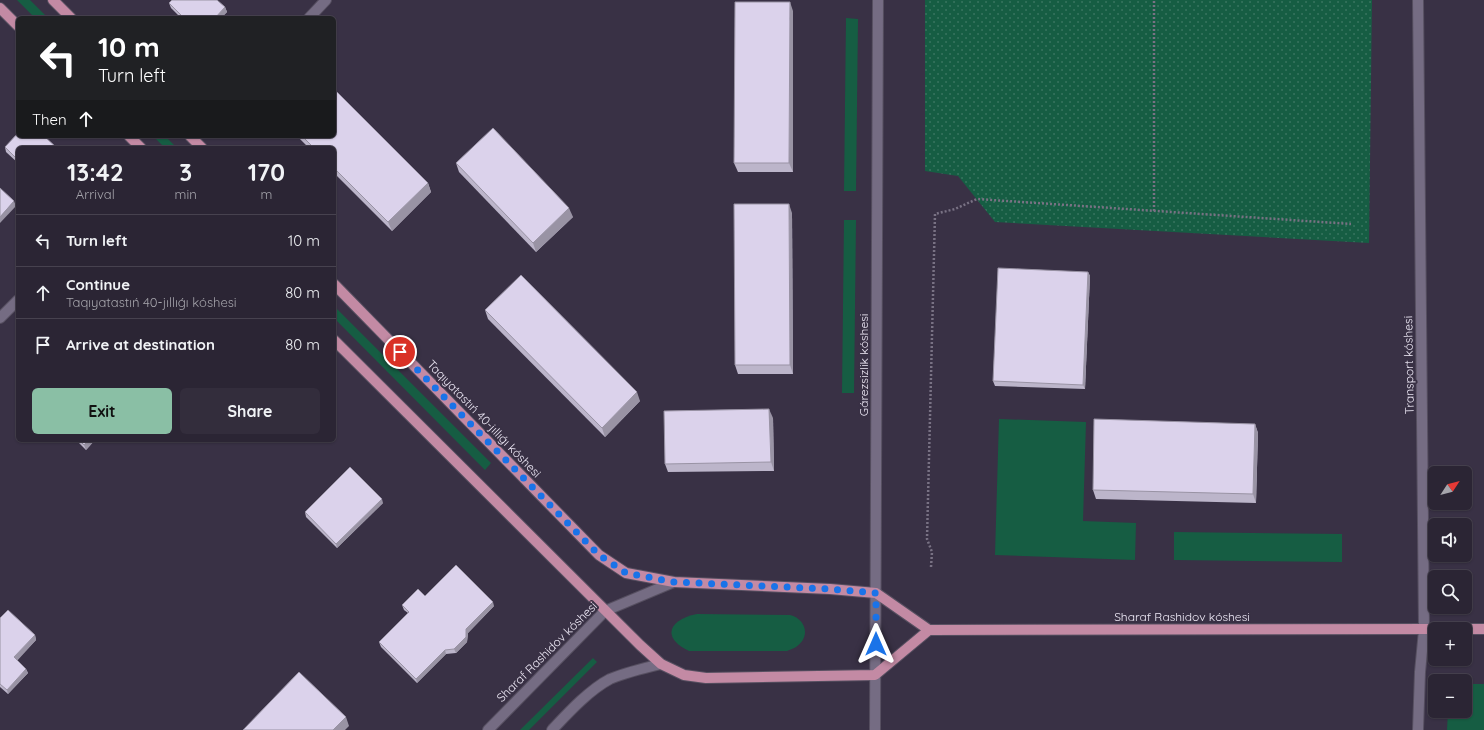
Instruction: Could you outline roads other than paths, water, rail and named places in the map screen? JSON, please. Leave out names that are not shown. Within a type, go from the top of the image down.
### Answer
[{"type":"main road","points":[[53,0],[69,16]]},
{"type":"main road","points":[[0,8],[16,24]]},
{"type":"main road","points":[[131,138],[139,146]]},
{"type":"main road","points":[[193,138],[200,146]]},
{"type":"main road","name":"Taqıyatastıń 40-jıllıǵı kóshesi","points":[[336,286],[599,555],[626,573],[674,582],[830,589],[876,593]]},
{"type":"main road","points":[[336,342],[640,646],[661,664],[684,675],[706,678],[875,675],[929,630],[876,593]]},
{"type":"main road","points":[[1472,629],[1484,629]]},
{"type":"main road","name":"Sharaf Rashidov kóshesi","points":[[929,630],[1428,630]]},
{"type":"street","points":[[311,16],[326,0]]},
{"type":"street","name":"Gárezsizlik kóshesi","points":[[875,730],[878,0]]},
{"type":"street","name":"Transport kóshesi","points":[[1418,0],[1424,630],[1420,672],[1418,730]]},
{"type":"street","points":[[0,318],[16,302]]},
{"type":"street","name":"Sharaf Rashidov kóshesi","points":[[488,730],[605,611],[674,582]]},
{"type":"street","points":[[552,730],[587,695],[609,680],[636,669],[661,664]]}]
